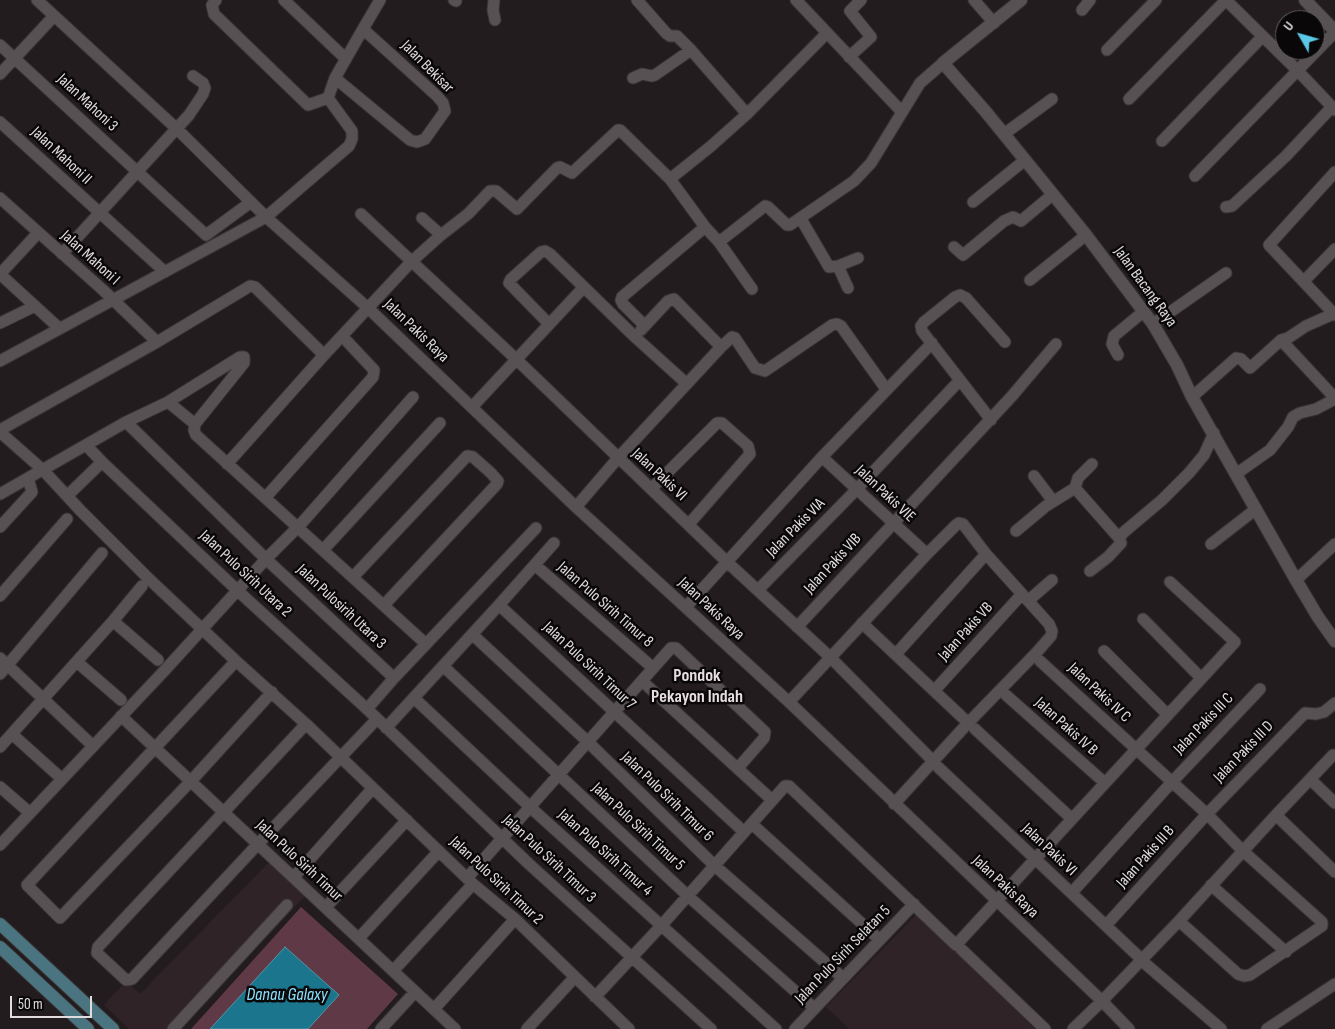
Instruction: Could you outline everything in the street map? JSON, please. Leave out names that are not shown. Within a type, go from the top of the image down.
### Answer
[{"type":"main road","points":[[0,924],[113,1029]]},
{"type":"main road","points":[[0,947],[88,1029]]},
{"type":"street","name":"Jalan Pakis Raya","points":[[37,0],[177,129],[266,217],[368,308],[576,507],[788,702],[1102,1001],[1129,1029]]},
{"type":"street","points":[[216,0],[212,5],[214,14],[308,105],[328,98],[346,59],[380,0]]},
{"type":"street","points":[[284,0],[346,59]]},
{"type":"street","points":[[494,0],[494,20]]},
{"type":"street","points":[[637,0],[666,33],[670,36],[677,36],[691,50],[746,114]]},
{"type":"street","points":[[849,58],[871,37],[850,11],[861,0]]},
{"type":"street","points":[[974,0],[994,23]]},
{"type":"street","points":[[719,242],[765,206],[787,226],[801,219],[854,181],[864,172],[920,83],[1020,0]]},
{"type":"street","points":[[1082,10],[1090,0]]},
{"type":"street","points":[[1107,50],[1156,0]]},
{"type":"street","points":[[1129,99],[1226,0],[1334,109],[1232,206],[1226,206]]},
{"type":"street","points":[[1195,176],[1335,31],[1305,0]]},
{"type":"street","points":[[798,1],[849,58],[902,112]]},
{"type":"street","points":[[0,74],[54,16]]},
{"type":"street","name":"Jalan Bekisar","points":[[336,78],[410,140],[416,142],[425,139],[445,108],[437,96],[363,29]]},
{"type":"street","points":[[670,179],[710,147],[746,114],[827,34]]},
{"type":"street","points":[[1162,141],[1262,37]]},
{"type":"street","name":"Jalan Mahoni 3","points":[[0,45],[206,235],[251,202]]},
{"type":"street","points":[[633,78],[642,74],[655,75],[691,50]]},
{"type":"street","name":"Jalan Bacang Raya","points":[[944,63],[1086,235],[1152,324],[1177,364],[1192,397],[1296,580],[1318,617],[1335,640]]},
{"type":"street","points":[[62,254],[189,115],[205,90],[203,83],[193,76]]},
{"type":"street","points":[[0,362],[59,328],[266,217],[349,146],[352,132],[328,98]]},
{"type":"street","points":[[1004,134],[1052,99]]},
{"type":"street","name":"Jalan Mahoni II","points":[[0,122],[165,272]]},
{"type":"street","points":[[228,464],[324,354],[411,262],[468,214],[491,191],[496,191],[517,209],[557,168],[560,167],[573,173],[618,130],[670,179],[704,227],[719,242],[752,289]]},
{"type":"street","points":[[973,202],[1025,160]]},
{"type":"street","points":[[1192,397],[1236,358],[1241,359],[1250,368],[1281,340],[1288,338],[1306,326],[1334,315],[1271,248],[1270,243],[1335,172]]},
{"type":"street","points":[[954,246],[963,255],[1004,221],[1013,217],[1020,221],[1052,195]]},
{"type":"street","name":"Jalan Mahoni I","points":[[0,198],[157,342]]},
{"type":"street","name":"Jalan Pakis VI","points":[[361,214],[517,360],[726,561],[830,657],[1035,860],[1140,958],[1221,1029]]},
{"type":"street","points":[[422,218],[441,235]]},
{"type":"street","points":[[801,219],[829,267],[838,266],[858,258]]},
{"type":"street","points":[[644,325],[623,304],[622,297],[704,227]]},
{"type":"street","points":[[38,233],[0,274],[59,328]]},
{"type":"street","points":[[1030,280],[1086,235]]},
{"type":"street","points":[[1304,281],[1335,249]]},
{"type":"street","points":[[549,324],[510,283],[544,251],[550,254],[635,337],[687,384]]},
{"type":"street","points":[[838,266],[848,288]]},
{"type":"street","points":[[1152,324],[1226,273]]},
{"type":"street","points":[[0,431],[252,286],[324,354]]},
{"type":"street","points":[[472,407],[584,287]]},
{"type":"street","points":[[991,420],[922,331],[921,326],[954,297],[960,295],[966,298],[1006,342]]},
{"type":"street","points":[[635,337],[668,301],[674,300],[721,347]]},
{"type":"street","points":[[0,323],[35,306]]},
{"type":"street","points":[[1118,355],[1112,344],[1114,336],[1143,312]]},
{"type":"street","points":[[576,507],[618,458],[731,338],[734,337],[756,368],[765,371],[832,324],[837,324],[841,326],[886,390]]},
{"type":"street","points":[[265,498],[373,377],[374,370],[372,367],[342,336]]},
{"type":"street","points":[[1236,474],[1270,450],[1288,427],[1293,417],[1316,409],[1335,398],[1281,340]]},
{"type":"street","points":[[686,607],[822,457],[932,343]]},
{"type":"street","name":"Jalan Pakis VIB","points":[[797,627],[991,420],[1056,344]]},
{"type":"street","points":[[0,494],[126,422],[168,402],[240,357],[244,358],[244,363],[195,424],[194,430],[196,435],[426,644]]},
{"type":"street","name":"Jalan Pakis VIA","points":[[758,590],[960,380]]},
{"type":"street","points":[[0,845],[266,559],[298,528],[413,397]]},
{"type":"street","points":[[168,402],[195,424]]},
{"type":"street","name":"Jalan Pulosirih Utara 3","points":[[126,422],[266,559],[394,678]]},
{"type":"street","points":[[323,550],[440,423]]},
{"type":"street","points":[[651,489],[716,423],[722,423],[748,446],[750,455],[689,524]]},
{"type":"street","name":"Jalan Pulo Sirih Timur 2","points":[[0,431],[43,470],[114,545],[202,629],[272,692],[470,881],[515,919],[629,1029]]},
{"type":"street","points":[[1090,571],[1108,557],[1120,544],[1120,538],[1124,532],[1162,500],[1189,473],[1204,455],[1214,434]]},
{"type":"street","name":"Jalan Pulo Sirih Utara 2","points":[[86,445],[238,590],[367,709]]},
{"type":"street","points":[[353,577],[467,456],[473,457],[490,472],[498,480],[497,484],[384,605]]},
{"type":"street","name":"Jalan Pakis VIE","points":[[822,457],[927,554]]},
{"type":"street","points":[[67,496],[102,462]]},
{"type":"street","points":[[1016,532],[1052,501],[1075,488],[1078,478],[1092,464]]},
{"type":"street","points":[[1034,476],[1052,501]]},
{"type":"street","points":[[0,527],[32,492],[28,478]]},
{"type":"street","points":[[1075,488],[1120,538]]},
{"type":"street","points":[[1211,544],[1256,509]]},
{"type":"street","points":[[0,596],[68,519]]},
{"type":"street","points":[[788,702],[927,554],[959,523],[964,524],[986,554],[1049,624],[1052,630],[1051,636],[936,764],[894,804]]},
{"type":"street","points":[[367,709],[536,528]]},
{"type":"street","points":[[386,728],[554,543]]},
{"type":"street","points":[[1296,580],[1335,544]]},
{"type":"street","points":[[93,746],[2,666],[102,553]]},
{"type":"street","points":[[896,654],[986,554]]},
{"type":"street","name":"Jalan Pulo Sirih Timur 8","points":[[535,565],[653,668]]},
{"type":"street","name":"Jalan Pakis VB","points":[[934,691],[1026,597],[1052,580]]},
{"type":"street","points":[[595,997],[661,926],[785,786],[789,786],[956,945],[1235,642],[1170,582]]},
{"type":"street","points":[[0,747],[142,586]]},
{"type":"street","name":"Jalan Pulo Sirih Timur 7","points":[[499,605],[615,713],[880,940]]},
{"type":"street","points":[[1143,618],[1201,678]]},
{"type":"street","points":[[113,621],[158,660]]},
{"type":"street","points":[[862,624],[963,718]]},
{"type":"street","name":"Jalan Pulo Sirih Timur 6","points":[[472,635],[588,742],[715,866],[843,978]]},
{"type":"street","points":[[393,971],[470,881],[502,838],[669,650],[676,648],[765,732],[764,738],[738,768]]},
{"type":"street","points":[[1104,651],[1168,715]]},
{"type":"street","points":[[236,660],[27,885],[60,918],[191,781],[272,692]]},
{"type":"street","name":"Jalan Pakis IV C","points":[[1040,661],[1322,922],[1320,928],[1286,952]]},
{"type":"street","points":[[76,662],[121,700]]},
{"type":"street","name":"Jalan Pulo Sirih Timur 5","points":[[443,666],[688,896],[814,1008]]},
{"type":"street","points":[[642,681],[772,800]]},
{"type":"street","name":"Jalan Pakis III C","points":[[1076,888],[1171,782],[1260,689]]},
{"type":"street","name":"Jalan Pakis IV B","points":[[1006,695],[1105,783]]},
{"type":"street","name":"Jalan Pulo Sirih Timur 4","points":[[414,698],[530,807],[776,1029]]},
{"type":"street","name":"Jalan Pakis III D","points":[[1207,814],[1305,713],[1316,714],[1324,712],[1335,703]]},
{"type":"street","name":"Jalan Pulo Sirih Timur 3","points":[[367,709],[566,899],[711,1029]]},
{"type":"street","name":"Jalan Pulo Sirih Timur","points":[[121,716],[456,1029]]},
{"type":"street","points":[[306,724],[98,947],[97,953],[126,980],[132,979],[377,719]]},
{"type":"street","points":[[975,729],[1072,819]]},
{"type":"street","points":[[12,734],[62,779]]},
{"type":"street","points":[[1073,1029],[1102,1001],[1140,958],[1179,921],[1241,849],[1333,755]]},
{"type":"street","points":[[1310,778],[1335,803]]},
{"type":"street","points":[[0,787],[30,813]]},
{"type":"street","points":[[294,877],[373,788]]},
{"type":"street","name":"Jalan Pakis III B","points":[[1109,922],[1207,814]]},
{"type":"street","points":[[1276,814],[1335,872]]},
{"type":"street","points":[[326,907],[407,820]]},
{"type":"street","points":[[359,938],[439,851]]},
{"type":"street","points":[[1179,921],[1241,975],[1250,975],[1286,952],[1211,885]]},
{"type":"street","name":"Jalan Pulo Sirih Selatan 5","points":[[795,1029],[914,904]]},
{"type":"street","points":[[174,1029],[287,905]]},
{"type":"street","points":[[434,1008],[515,919]]},
{"type":"street","points":[[961,949],[1045,1029]]},
{"type":"street","points":[[533,1027],[574,978]]},
{"type":"street","points":[[1267,1029],[1335,984]]},
{"type":"street","points":[[381,1029],[416,992]]},
{"type":"shaded area","points":[[270,861],[306,895],[180,1029],[129,1029],[104,1005],[126,981],[140,994]]},
{"type":"shaded area","points":[[301,907],[398,994],[367,1029],[191,1029]]},
{"type":"shaded area","points":[[917,914],[1035,1029],[849,1029],[826,1007]]},
{"type":"water","name":"Danau Galaxy","points":[[285,947],[339,995],[308,1029],[210,1029]]},
{"type":"district","name":"Pondok Pekayon Indah","points":[[697,686]]}]
